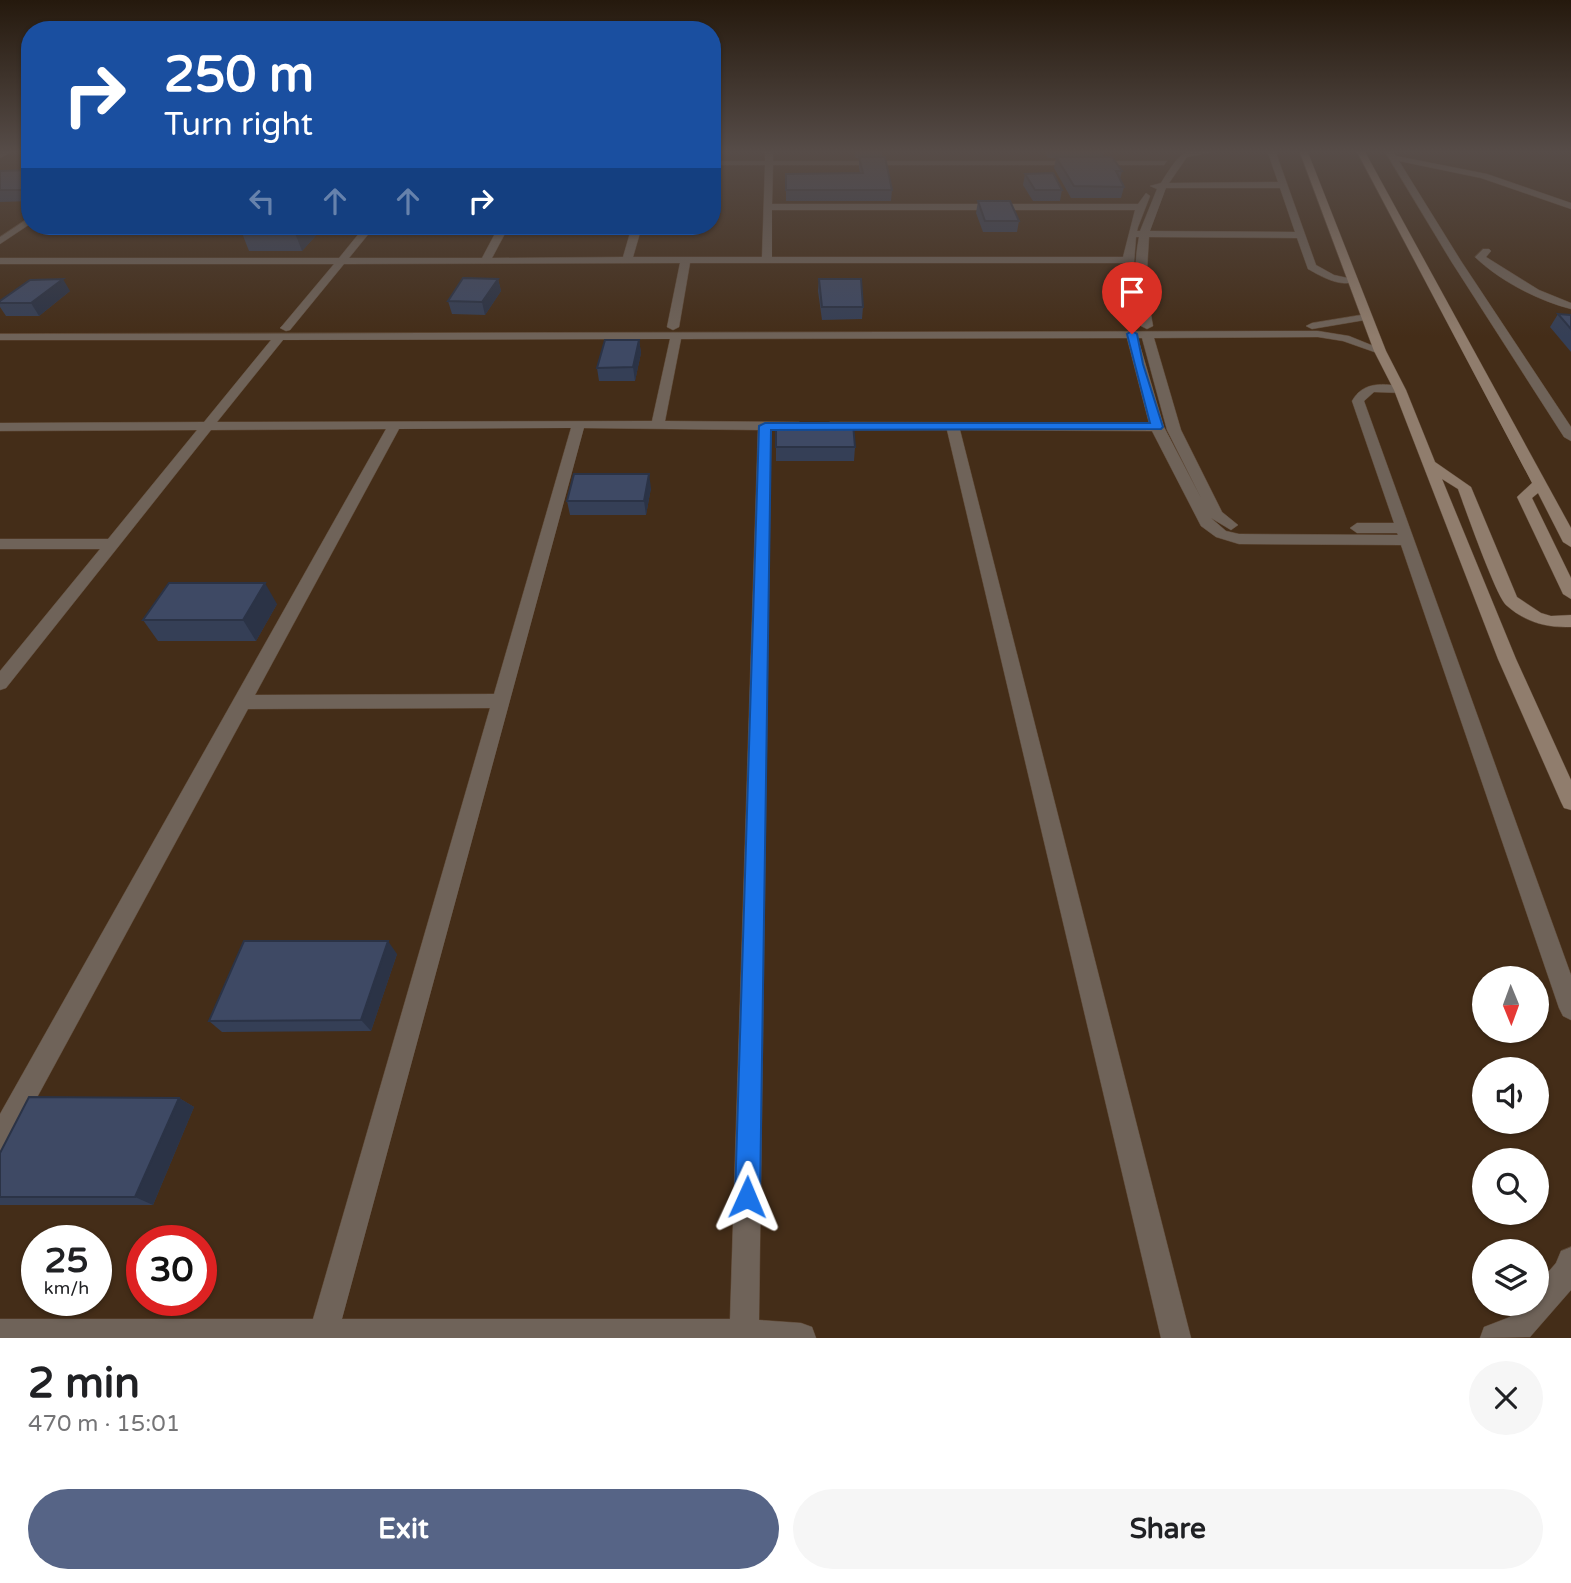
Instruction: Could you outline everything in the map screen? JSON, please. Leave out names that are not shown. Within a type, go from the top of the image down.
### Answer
[{"type":"main road","points":[[1327,212],[1380,351],[1400,390],[1507,659],[1571,802]]},
{"type":"main road","points":[[1394,212],[1571,542]]},
{"type":"main road","points":[[1428,463],[1464,486],[1510,600],[1535,617],[1551,622],[1571,621]]},
{"type":"main road","points":[[1540,484],[1524,497],[1571,594]]},
{"type":"street","points":[[767,259],[768,212]]},
{"type":"street","points":[[1138,212],[1126,260],[1127,292],[1174,430],[1216,515],[1227,524],[1243,529],[1404,534]]},
{"type":"street","points":[[1151,212],[1139,275],[1138,364],[1157,427],[1206,523],[1221,534],[1239,539],[1404,534]]},
{"type":"street","points":[[1292,212],[1312,267],[1332,278],[1352,280]]},
{"type":"street","points":[[1427,212],[1571,437]]},
{"type":"street","points":[[0,231],[21,218]]},
{"type":"street","points":[[0,241],[21,226]]},
{"type":"street","points":[[1134,231],[1299,231]]},
{"type":"street","points":[[0,682],[363,235]]},
{"type":"street","points":[[486,259],[499,235]]},
{"type":"street","points":[[628,259],[635,235]]},
{"type":"street","points":[[1486,251],[1480,257],[1500,271],[1547,301],[1571,306]]},
{"type":"street","points":[[658,425],[686,259]]},
{"type":"street","points":[[0,261],[1126,260]]},
{"type":"street","points":[[0,337],[283,333],[1140,330],[1315,326],[1367,317]]},
{"type":"street","points":[[0,329],[283,333]]},
{"type":"street","points":[[1140,330],[1318,334],[1345,338],[1380,351]]},
{"type":"street","points":[[1400,390],[1370,389],[1361,394],[1357,401],[1571,1008]]},
{"type":"street","points":[[0,427],[579,424],[1157,427]]},
{"type":"street","points":[[323,1335],[579,424]]},
{"type":"street","points":[[0,1140],[395,425]]},
{"type":"street","points":[[744,1334],[765,426]]},
{"type":"street","points":[[953,427],[1176,1338]]},
{"type":"street","points":[[0,544],[112,544]]},
{"type":"street","points":[[241,702],[499,701]]},
{"type":"street","points":[[1495,1338],[1520,1327],[1568,1271],[1571,1261]]},
{"type":"street","points":[[0,1334],[744,1334],[801,1338]]},
{"type":"building","points":[[982,212],[1015,212],[1019,221],[985,221]]},
{"type":"building","points":[[463,278],[498,279],[482,302],[448,301]]},
{"type":"building","points":[[63,279],[31,303],[0,303],[30,280]]},
{"type":"building","points":[[819,279],[861,279],[863,307],[822,307]]},
{"type":"building","points":[[1558,314],[1571,315],[1571,329]]},
{"type":"building","points":[[605,340],[639,340],[633,367],[597,368]]},
{"type":"building","points":[[776,423],[853,424],[855,447],[776,447]]},
{"type":"building","points":[[574,474],[649,474],[644,501],[567,501]]},
{"type":"building","points":[[169,583],[265,583],[243,620],[143,620]]},
{"type":"building","points":[[244,941],[388,941],[361,1020],[209,1021]]},
{"type":"building","points":[[29,1097],[179,1098],[135,1197],[0,1197],[0,1153]]},
{"type":"route","points":[[747,1197],[765,426],[1157,427],[1132,334]]}]
